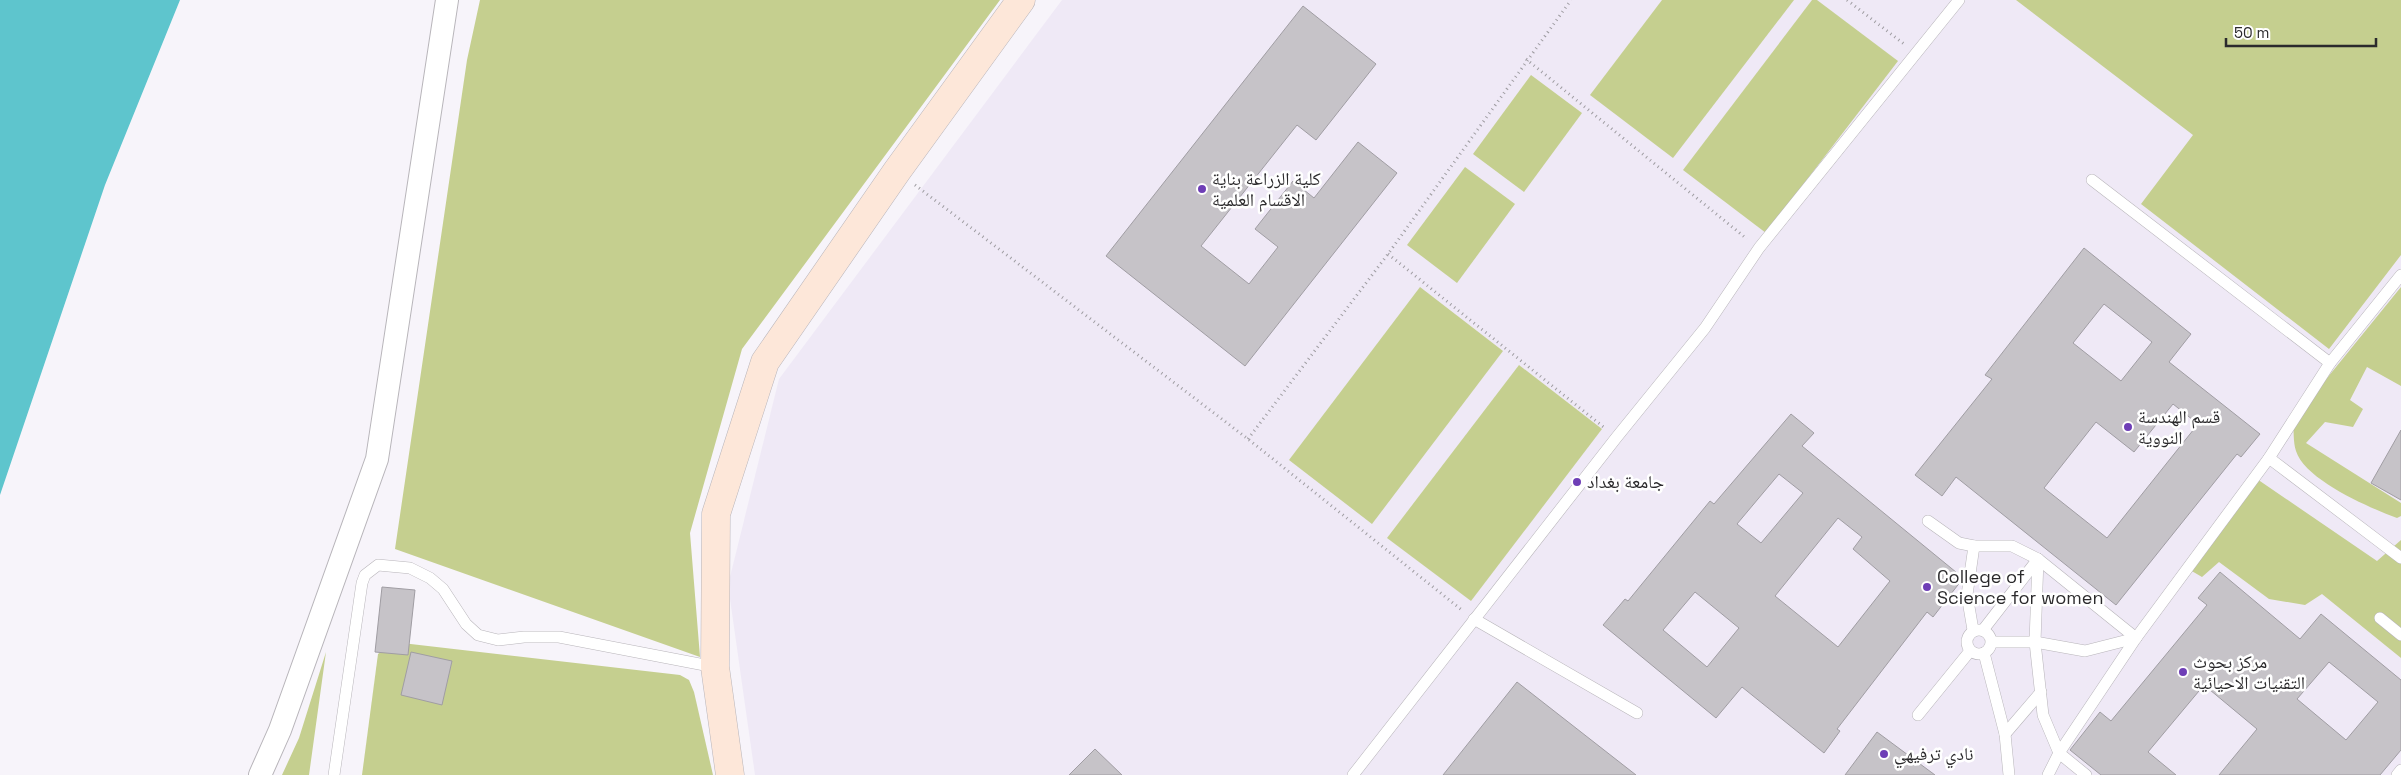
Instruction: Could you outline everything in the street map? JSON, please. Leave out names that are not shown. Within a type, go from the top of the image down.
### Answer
[{"type":"street","points":[[260,775],[280,730],[377,459],[447,0]]},
{"type":"street","points":[[730,775],[715,667],[716,514],[766,362],[897,171],[1020,0]]},
{"type":"lane","points":[[1353,775],[1704,328],[1759,248],[1959,0]]},
{"type":"lane","points":[[2092,180],[2330,363]]},
{"type":"lane","points":[[2048,775],[2059,753],[2136,638],[2270,458],[2330,363],[2401,275]]},
{"type":"lane","points":[[2270,458],[2401,558]]},
{"type":"lane","points":[[1928,521],[1959,543],[1974,546],[2012,546],[2038,559],[2136,638]]},
{"type":"lane","points":[[1974,546],[1968,595],[1978,630]]},
{"type":"lane","points":[[1978,630],[1989,634],[1992,642],[1984,653],[1977,654],[1970,651],[1966,644],[1968,636],[1978,630],[2038,559]]},
{"type":"lane","points":[[2038,559],[2035,642],[2043,715],[2059,753],[2086,775]]},
{"type":"lane","points":[[334,775],[362,583],[365,575],[378,565],[410,568],[430,578],[443,589],[466,624],[478,636],[498,640],[524,637],[559,637],[715,667]]},
{"type":"lane","points":[[2380,618],[2401,636]]},
{"type":"lane","points":[[1474,619],[1637,713]]},
{"type":"lane","points":[[1992,642],[2035,642],[2085,651],[2136,638]]},
{"type":"lane","points":[[1918,715],[1970,651]]},
{"type":"lane","points":[[1984,653],[2005,734],[2009,775]]},
{"type":"lane","points":[[2005,734],[2041,692]]},
{"type":"lane","points":[[2397,775],[2401,770]]},
{"type":"path","points":[[1248,439],[1388,254],[1526,59],[1571,0]]},
{"type":"path","points":[[1847,0],[1916,54]]},
{"type":"path","points":[[1526,59],[1759,248]]},
{"type":"path","points":[[897,171],[1248,439],[1474,619]]},
{"type":"path","points":[[1388,254],[1616,438]]},
{"type":"shaded area","name":"جامعة بغداد","points":[[1062,0],[2401,0],[2401,775],[755,775],[728,585],[779,379]]},
{"type":"green space","points":[[480,0],[1000,0],[742,349],[690,533],[700,657],[395,549],[467,60]]},
{"type":"green space","points":[[1662,0],[1794,0],[1673,158],[1590,95]]},
{"type":"green space","points":[[1812,0],[1817,0],[1898,61],[1766,233],[1683,170]]},
{"type":"green space","points":[[2016,0],[2401,0],[2401,255],[2329,349],[2141,204],[2193,135]]},
{"type":"green space","points":[[1531,75],[1582,113],[1524,192],[1473,154]]},
{"type":"green space","points":[[1465,167],[1515,204],[1457,283],[1407,245]]},
{"type":"green space","points":[[1420,287],[1503,351],[1372,524],[1289,460]]},
{"type":"green space","points":[[2401,287],[2401,386],[2367,367],[2350,400],[2363,409],[2353,427],[2325,422],[2306,443],[2401,503],[2401,516],[2397,518],[2340,492],[2312,472],[2302,462],[2296,451],[2293,420]]},
{"type":"green space","points":[[1519,365],[1602,429],[1471,601],[1387,538]]},
{"type":"green space","points":[[2257,479],[2377,561],[2401,540],[2401,658],[2322,594],[2305,605],[2269,599],[2219,562],[2202,577],[2190,570]]},
{"type":"green space","points":[[402,643],[680,675],[689,680],[694,692],[713,775],[362,775],[378,654],[388,646]]},
{"type":"green space","points":[[326,652],[309,775],[282,775],[299,738]]},
{"type":"water","points":[[0,0],[180,0],[105,185],[0,495]]},
{"type":"building","name":"كلية الزراعة بناية الاقسام العلمية","points":[[1303,6],[1376,64],[1316,140],[1297,125],[1201,246],[1249,284],[1278,247],[1255,229],[1293,181],[1314,198],[1358,142],[1397,173],[1245,366],[1106,256]]},
{"type":"building","name":"قسم الهندسة النووية","points":[[2084,248],[2191,334],[2169,362],[2260,434],[2241,457],[2237,454],[2116,605],[1956,477],[1942,496],[1915,475],[1992,379],[1985,375]],"holes":[[[2104,304],[2152,342],[2121,381],[2073,343]],[[2173,404],[2198,424],[2107,538],[2044,488],[2096,422],[2134,452]]]},
{"type":"building","name":"College of Science for women","points":[[1791,414],[1814,433],[1802,446],[1962,577],[1961,581],[1933,617],[1927,612],[1837,729],[1840,731],[1824,753],[1742,687],[1716,718],[1603,625],[1625,599],[1628,601],[1710,501],[1714,504]],"holes":[[[1779,474],[1803,493],[1761,543],[1737,524]],[[1838,518],[1862,537],[1853,549],[1890,581],[1838,647],[1775,596]],[[1695,592],[1739,628],[1707,667],[1663,630]]]},
{"type":"building","points":[[2401,430],[2401,500],[2371,483]]},
{"type":"building","name":"مركز بحوث التقنيات الاحيائية","points":[[2220,572],[2300,639],[2321,614],[2401,680],[2401,750],[2380,775],[2219,775],[2257,729],[2204,685],[2148,752],[2176,775],[2101,775],[2070,750],[2100,712],[2111,721],[2207,605],[2198,598]],"holes":[[[2329,662],[2378,702],[2346,740],[2297,699]]]},
{"type":"building","points":[[382,587],[415,590],[408,655],[375,652]]},
{"type":"building","points":[[411,652],[452,661],[442,705],[401,695]]},
{"type":"building","points":[[1517,682],[1636,775],[1443,775]]},
{"type":"building","name":"نادي ترفيهي","points":[[1877,732],[1935,775],[1845,775]]},
{"type":"building","points":[[1095,749],[1122,775],[1069,775]]},
{"type":"place","name":"كلية الزراعة بناية الاقسام العلمية","points":[[1202,189]]},
{"type":"place","name":"قسم الهندسة النووية","points":[[2128,427]]},
{"type":"place","name":"جامعة بغداد","points":[[1577,482]]},
{"type":"place","name":"College of Science for women","points":[[1927,587]]},
{"type":"place","name":"مركز بحوث التقنيات الاحيائية","points":[[2183,672]]},
{"type":"place","name":"نادي ترفيهي","points":[[1884,754]]}]
